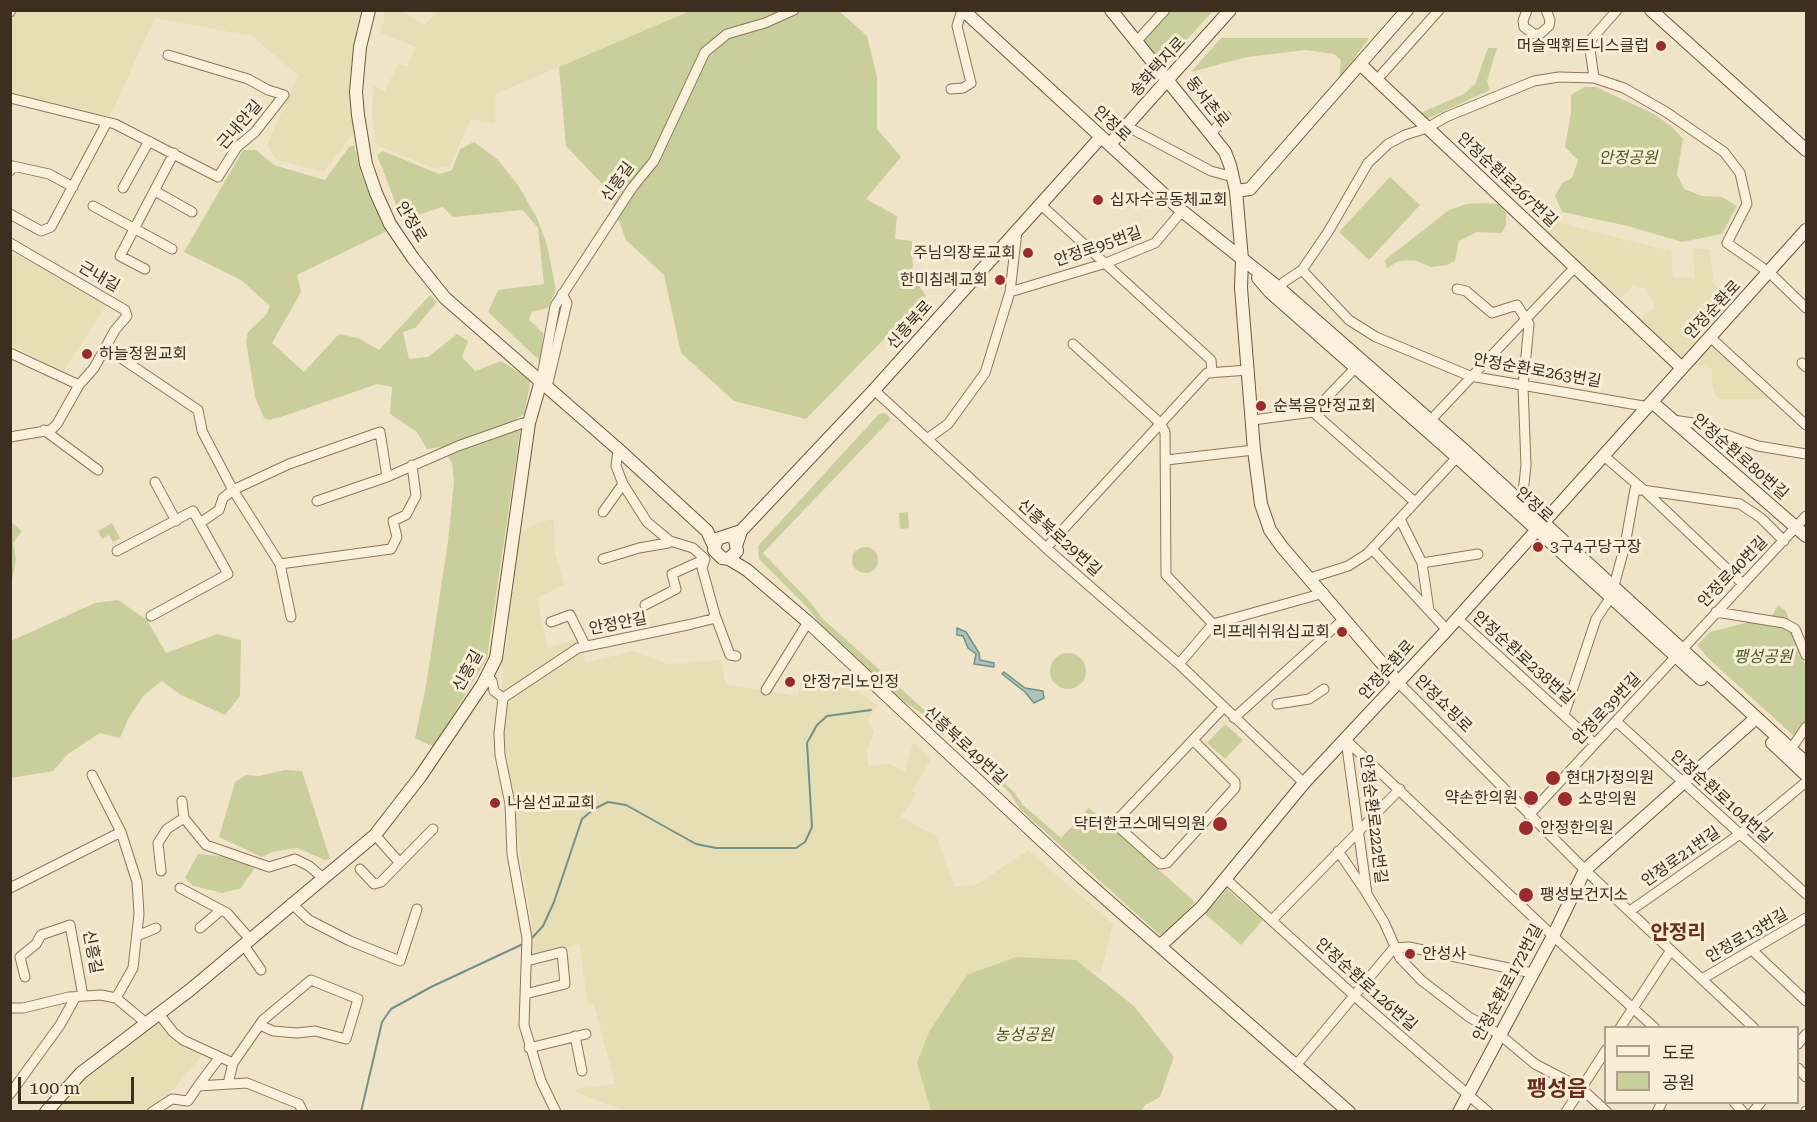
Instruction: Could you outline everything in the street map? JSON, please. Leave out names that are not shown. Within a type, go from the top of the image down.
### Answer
[{"type":"street","name":"안정로","points":[[369,10],[360,47],[356,92],[366,164],[390,224],[413,258],[445,298],[618,449],[707,531]]},
{"type":"street","name":"신흥길","points":[[46,1112],[81,1074],[159,1014],[375,834],[420,777],[488,676],[500,640],[529,423],[547,387],[555,306],[632,188],[654,161],[705,52],[727,34],[765,24],[794,10]]},
{"type":"street","name":"안정로","points":[[963,10],[1182,211],[1279,288],[1358,365]]},
{"type":"street","points":[[951,89],[963,88],[971,83],[957,26],[963,10]]},
{"type":"street","name":"동서촌로","points":[[1111,10],[1225,152],[1236,191],[1242,259]]},
{"type":"street","points":[[1136,42],[1165,10]]},
{"type":"street","name":"송화택지로","points":[[1105,140],[1126,126],[1230,10]]},
{"type":"street","points":[[1236,191],[1250,189],[1407,10]]},
{"type":"street","points":[[1382,74],[1439,10]]},
{"type":"street","points":[[1527,10],[1523,21],[1524,27],[1534,34],[1546,31],[1549,26],[1550,20],[1546,10]]},
{"type":"street","points":[[1594,78],[1589,42],[1617,10]]},
{"type":"street","points":[[1651,10],[1806,150]]},
{"type":"street","name":"근내안길","points":[[10,98],[107,122],[174,153],[218,177],[237,147],[255,132],[284,95],[268,90],[248,79],[168,56]]},
{"type":"street","name":"안정순환로267번길","points":[[1361,65],[1682,368]]},
{"type":"street","points":[[1279,288],[1302,270],[1328,232],[1368,163],[1388,144],[1405,135],[1427,128],[1446,117],[1534,81],[1559,77],[1594,78],[1624,88],[1666,112],[1724,152],[1740,173],[1747,204],[1727,243],[1770,273],[1806,308]]},
{"type":"street","points":[[1211,134],[1226,116]]},
{"type":"street","points":[[10,214],[41,231],[51,227],[107,122]]},
{"type":"street","points":[[1126,126],[1211,171],[1233,177]]},
{"type":"street","name":"신흥북로","points":[[723,547],[874,390],[1040,204],[1105,140]]},
{"type":"street","points":[[123,188],[149,141]]},
{"type":"street","points":[[145,269],[120,256],[174,153]]},
{"type":"street","points":[[10,171],[13,166],[49,174],[73,187]]},
{"type":"street","points":[[155,191],[192,212]]},
{"type":"street","points":[[1040,204],[1211,360],[1212,373]]},
{"type":"street","points":[[93,206],[172,249]]},
{"type":"street","name":"안정로95번길","points":[[1010,292],[1106,263],[1155,243],[1182,211]]},
{"type":"street","name":"안정순환로","points":[[1161,945],[1202,907],[1304,783],[1447,630],[1770,273],[1806,230]]},
{"type":"street","points":[[927,439],[948,424],[985,373],[1010,292],[1017,231]]},
{"type":"street","name":"근내길","points":[[10,243],[125,310],[127,316],[115,330],[94,368],[79,385],[57,424],[51,430],[44,430]]},
{"type":"street","name":"안정로","points":[[1242,259],[1269,292],[1358,365],[1540,525],[1789,753],[1806,775]]},
{"type":"street","name":"안정쇼핑로","points":[[1242,259],[1241,288],[1254,450],[1261,504],[1270,530],[1398,682],[1585,870],[1752,1026]]},
{"type":"street","points":[[1426,425],[1575,267]]},
{"type":"street","name":"안정순환로263번길","points":[[1302,270],[1349,320],[1376,337],[1470,376],[1523,387],[1651,405]]},
{"type":"street","points":[[1457,289],[1467,291],[1492,313],[1517,305],[1529,324],[1523,387],[1526,465],[1519,507]]},
{"type":"street","points":[[1710,338],[1806,425]]},
{"type":"street","points":[[1073,344],[1160,423],[1165,432],[1166,575],[1213,624]]},
{"type":"street","points":[[106,348],[198,410],[202,430],[233,490],[280,564],[291,617]]},
{"type":"street","points":[[10,353],[79,385]]},
{"type":"street","points":[[1253,420],[1313,412],[1358,365]]},
{"type":"street","points":[[1046,548],[1207,373],[1249,370]]},
{"type":"street","name":"신흥북로29번길","points":[[874,390],[1046,548],[1179,664],[1304,783]]},
{"type":"street","name":"안정순환로80번길","points":[[1651,405],[1673,420],[1802,531]]},
{"type":"street","points":[[1313,412],[1415,502]]},
{"type":"street","points":[[1673,420],[1693,423],[1758,446],[1806,454]]},
{"type":"street","points":[[317,501],[387,477],[489,435],[529,423]]},
{"type":"street","points":[[10,437],[44,430],[98,470]]},
{"type":"street","points":[[200,523],[219,510],[223,498],[233,490],[289,464],[380,432],[387,477]]},
{"type":"street","points":[[618,449],[616,466],[623,484],[647,522],[670,541],[693,548],[723,547]]},
{"type":"street","points":[[1166,460],[1254,450]]},
{"type":"street","points":[[1310,578],[1348,566],[1372,549],[1461,454]]},
{"type":"street","points":[[1604,456],[1646,492],[1743,584]]},
{"type":"street","points":[[280,564],[391,549],[397,537],[393,520],[406,515],[416,496],[412,465]]},
{"type":"street","points":[[155,482],[176,521]]},
{"type":"street","points":[[603,512],[623,484]]},
{"type":"street","points":[[1564,715],[1596,619],[1612,592],[1625,545],[1635,489],[1740,504],[1761,518],[1784,541]]},
{"type":"street","points":[[117,551],[193,511],[228,574],[151,616]]},
{"type":"street","name":"안정로40번길","points":[[1679,653],[1784,541],[1802,531],[1806,516]]},
{"type":"street","points":[[1400,519],[1422,563],[1429,611]]},
{"type":"street","name":"신흥북로49번길","points":[[707,531],[1081,877],[1161,945]]},
{"type":"street","points":[[603,559],[670,541]]},
{"type":"street","points":[[723,547],[702,568],[715,615],[730,655],[736,656]]},
{"type":"street","name":"안정안길","points":[[645,605],[676,590],[672,574],[723,547]]},
{"type":"street","points":[[1372,549],[1447,630]]},
{"type":"street","points":[[1422,563],[1479,554]]},
{"type":"street","points":[[1179,664],[1213,624],[1324,593]]},
{"type":"street","points":[[1716,612],[1775,622],[1795,629],[1806,655]]},
{"type":"street","points":[[551,622],[570,615],[585,645]]},
{"type":"street","name":"안정안길","points":[[503,698],[548,665],[585,645],[692,624],[712,619],[715,615]]},
{"type":"street","points":[[1234,718],[1345,618]]},
{"type":"street","name":"안정순환로238번길","points":[[1457,618],[1595,744]]},
{"type":"street","points":[[766,690],[808,622]]},
{"type":"street","name":"안정로39번길","points":[[1529,815],[1679,653]]},
{"type":"street","points":[[488,676],[492,681],[494,691],[503,698],[499,733],[500,755],[510,804],[512,854],[527,941],[524,1024],[529,1048],[556,1112]]},
{"type":"street","points":[[1277,704],[1309,699],[1324,689]]},
{"type":"street","points":[[1193,740],[1235,782],[1235,788],[1167,863],[1160,864],[1114,823],[1223,708]]},
{"type":"street","points":[[1585,870],[1753,721]]},
{"type":"street","name":"안정순환로104번길","points":[[1617,722],[1806,894]]},
{"type":"street","points":[[1789,753],[1806,728]]},
{"type":"street","points":[[1346,740],[1553,936],[1653,1026]]},
{"type":"street","name":"안정순환로222번길","points":[[1346,740],[1360,828],[1367,894],[1384,922],[1400,958],[1421,980],[1469,1017],[1499,1034],[1535,1064],[1581,1088],[1607,1112]]},
{"type":"street","name":"안정로","points":[[1789,753],[1806,763]]},
{"type":"street","name":"신흥길","points":[[10,1008],[79,997],[116,998],[133,968],[137,936],[137,882],[121,832],[92,775]]},
{"type":"street","name":"안정로21번길","points":[[1630,911],[1740,834],[1806,782]]},
{"type":"street","points":[[1272,920],[1400,789]]},
{"type":"street","points":[[182,801],[184,818],[206,845],[269,867],[296,859],[322,877]]},
{"type":"street","points":[[161,871],[158,850],[160,837],[184,818]]},
{"type":"street","points":[[360,869],[374,884],[381,882],[433,829]]},
{"type":"street","points":[[10,888],[121,832]]},
{"type":"street","points":[[375,834],[399,862]]},
{"type":"street","points":[[1338,851],[1367,894]]},
{"type":"street","name":"안정순환로172번길","points":[[1459,1112],[1553,936],[1585,870]]},
{"type":"street","name":"안정순환로126번길","points":[[1226,879],[1488,1112]]},
{"type":"street","points":[[180,888],[229,915],[261,970]]},
{"type":"street","points":[[291,903],[309,920],[350,941],[400,961],[417,909]]},
{"type":"street","points":[[200,928],[220,910]]},
{"type":"street","name":"안정로13번길","points":[[1702,979],[1806,918]]},
{"type":"street","name":"신흥길","points":[[25,977],[20,957],[36,944],[42,935],[70,925],[79,997]]},
{"type":"street","points":[[137,936],[156,927]]},
{"type":"street","points":[[1161,945],[1297,1064],[1341,1109]]},
{"type":"street","points":[[1297,1064],[1394,948],[1409,946],[1532,974]]},
{"type":"street","points":[[1621,1026],[1671,950]]},
{"type":"street","points":[[1753,951],[1806,1001]]},
{"type":"street","points":[[525,994],[565,984],[562,952],[527,962]]},
{"type":"street","points":[[228,1084],[233,1063],[260,1025],[310,980],[358,999],[346,1039],[315,1031],[297,1033],[273,1031],[260,1025]]},
{"type":"street","points":[[10,1094],[79,997]]},
{"type":"street","points":[[116,998],[146,1023]]},
{"type":"street","points":[[159,1014],[178,1036],[233,1063]]},
{"type":"street","points":[[529,1048],[586,1034]]},
{"type":"street","points":[[575,1036],[582,1071]]},
{"type":"street","points":[[1566,1112],[1604,1052]]},
{"type":"street","points":[[152,1112],[172,1099],[188,1101],[219,1058]]},
{"type":"street","points":[[198,1086],[247,1083],[299,1104],[303,1112]]},
{"type":"shaded area","points":[[11,11],[369,11],[351,71],[354,133],[324,172],[277,160],[267,145],[298,75],[252,36],[155,18],[110,116],[11,93]]},
{"type":"shaded area","points":[[385,11],[402,11],[424,25],[438,11],[692,11],[495,94],[495,124],[471,119],[449,167],[434,168],[376,145],[372,113],[373,85],[385,91],[398,64],[407,67],[416,47],[381,33]]},
{"type":"shaded area","points":[[1556,222],[1671,251],[1673,277],[1695,278],[1693,249],[1709,249],[1714,284],[1732,301],[1686,357],[1680,358],[1640,319],[1655,307],[1646,289],[1633,285],[1621,299],[1539,229]]},
{"type":"shaded area","points":[[11,251],[107,304],[63,372],[11,345]]},
{"type":"shaded area","points":[[1715,346],[1770,396],[1766,399],[1717,399],[1712,384],[1712,369],[1694,363],[1707,347]]},
{"type":"shaded area","points":[[554,519],[555,553],[564,585],[537,598],[548,648],[574,640],[583,646],[585,663],[634,651],[668,664],[721,660],[726,684],[797,696],[806,671],[844,681],[878,706],[867,720],[874,732],[867,752],[868,766],[888,763],[905,772],[913,742],[931,759],[912,791],[916,794],[901,817],[936,836],[955,887],[978,884],[1028,850],[1113,924],[1101,972],[1090,971],[1076,960],[917,1062],[931,1111],[629,1112],[577,1093],[576,1089],[615,1084],[594,1005],[588,1003],[579,944],[529,958],[532,921],[503,731],[501,692],[504,669],[500,667],[505,655],[519,540],[522,531],[537,523]]},
{"type":"shaded area","points":[[160,1019],[178,1041],[202,1055],[173,1090],[145,1111],[54,1112],[86,1078]]},
{"type":"green space","points":[[690,11],[839,11],[867,36],[877,77],[877,129],[901,157],[866,199],[897,216],[895,239],[912,241],[913,277],[926,296],[806,419],[734,401],[681,353],[664,275],[626,240],[607,189],[566,146],[559,67]]},
{"type":"green space","points":[[1170,11],[1213,11],[1164,65],[1143,42]]},
{"type":"green space","points":[[1221,38],[1369,38],[1339,80],[1341,60],[1334,54],[1306,50],[1247,57],[1191,72]]},
{"type":"green space","points":[[1488,48],[1497,48],[1487,81],[1490,90],[1427,119],[1418,114],[1464,94],[1475,84]]},
{"type":"green space","name":"안정공원","points":[[1584,87],[1596,87],[1654,114],[1671,126],[1683,139],[1677,174],[1684,189],[1702,196],[1722,197],[1737,206],[1722,234],[1682,242],[1628,226],[1562,212],[1555,196],[1562,183],[1572,178],[1578,160],[1565,147],[1571,112],[1571,95]]},
{"type":"green space","points":[[474,142],[497,159],[518,185],[537,218],[547,245],[556,290],[548,308],[532,312],[529,320],[543,333],[541,362],[488,312],[498,290],[544,284],[538,228],[523,210],[453,217],[443,207],[402,220],[377,155],[383,151],[439,174],[452,170],[460,149]]},
{"type":"green space","points":[[354,145],[361,174],[387,231],[297,275],[301,292],[272,343],[304,372],[339,334],[358,338],[379,350],[430,295],[437,302],[415,328],[403,332],[409,359],[428,357],[457,334],[468,341],[462,357],[475,371],[501,361],[531,380],[524,414],[516,419],[520,432],[487,658],[434,747],[415,738],[426,686],[448,541],[454,482],[452,463],[442,447],[427,449],[416,431],[390,414],[392,387],[377,384],[287,415],[270,420],[264,418],[255,397],[246,341],[248,332],[266,315],[270,306],[241,280],[184,252],[243,150],[256,150],[274,165],[325,180],[349,147]]},
{"type":"green space","points":[[1390,177],[1420,205],[1369,260],[1339,232]]},
{"type":"green space","points":[[1467,204],[1499,204],[1506,213],[1506,225],[1502,233],[1477,232],[1459,241],[1455,261],[1447,265],[1431,267],[1414,260],[1399,261],[1387,268],[1385,260],[1449,210]]},
{"type":"green space","points":[[885,413],[891,419],[763,553],[810,602],[823,619],[968,749],[966,752],[920,712],[899,699],[820,624],[807,607],[759,559],[758,546],[879,414]]},
{"type":"green space","points":[[908,512],[909,528],[900,529],[899,513]]},
{"type":"green space","points":[[11,522],[22,531],[13,543],[16,559],[11,585]]},
{"type":"green space","points":[[112,523],[120,538],[113,542],[109,535],[102,539],[98,531]]},
{"type":"green space","points":[[865,547],[874,551],[878,560],[874,569],[865,573],[856,569],[852,560],[856,551]]},
{"type":"green space","points":[[118,600],[147,620],[166,653],[217,634],[241,640],[240,696],[225,715],[181,695],[162,681],[143,696],[128,719],[120,738],[100,733],[68,754],[53,771],[11,778],[11,641],[95,603]]},
{"type":"green space","name":"팽성공원","points":[[1778,605],[1786,611],[1806,667],[1806,721],[1795,737],[1710,660],[1697,645],[1710,632],[1772,616]]},
{"type":"green space","points":[[1068,653],[1081,658],[1086,671],[1081,684],[1068,689],[1055,684],[1050,671],[1055,658]]},
{"type":"green space","points":[[1225,724],[1243,740],[1225,759],[1207,743]]},
{"type":"green space","points":[[982,762],[1014,792],[1023,805],[1061,838],[1089,808],[1195,902],[1167,933],[1160,935],[1020,809],[1010,793],[979,765]]},
{"type":"green space","points":[[285,770],[302,771],[330,859],[325,860],[297,848],[272,852],[262,857],[219,837],[235,782],[246,775],[259,776]]},
{"type":"green space","points":[[198,854],[238,858],[254,869],[241,888],[223,893],[193,886],[185,878]]},
{"type":"green space","points":[[1227,889],[1263,920],[1241,945],[1205,914]]},
{"type":"green space","name":"농성공원","points":[[1016,957],[1076,960],[1134,1006],[1174,1057],[1160,1097],[1145,1105],[1142,1111],[931,1111],[917,1063],[929,1032],[967,975]]},
{"type":"water","points":[[957,628],[966,632],[979,653],[980,660],[994,663],[994,667],[974,664],[976,654],[968,648],[963,636],[957,635]]},
{"type":"water","points":[[1004,672],[1025,688],[1043,691],[1044,698],[1034,703],[1025,692],[1002,674]]},
{"type":"waterway","points":[[531,939],[543,926],[554,902],[582,819],[594,809],[608,802],[626,805],[696,844],[716,848],[796,848],[805,842],[812,827],[807,743],[817,725],[827,716],[871,710]]},
{"type":"waterway","points":[[361,1112],[382,1022],[391,1009],[431,987],[523,944]]},
{"type":"place","name":"머슬맥휘트니스클럽","points":[[1661,46]]},
{"type":"place","name":"십자수공동체교회","points":[[1098,200]]},
{"type":"place","name":"주님의장로교회","points":[[1028,253]]},
{"type":"place","name":"한미침례교회","points":[[1000,280]]},
{"type":"place","name":"하늘정원교회","points":[[87,354]]},
{"type":"place","name":"순복음안정교회","points":[[1261,406]]},
{"type":"place","name":"3구4구당구장","points":[[1538,547]]},
{"type":"place","name":"리프레쉬워십교회","points":[[1342,632]]},
{"type":"place","name":"안정7리노인정","points":[[790,682]]},
{"type":"place","name":"현대가정의원","points":[[1553,778]]},
{"type":"place","name":"약손한의원","points":[[1531,798]]},
{"type":"place","name":"소망의원","points":[[1565,799]]},
{"type":"place","name":"나실선교교회","points":[[495,803]]},
{"type":"place","name":"닥터한코스메딕의원","points":[[1220,824]]},
{"type":"place","name":"안정한의원","points":[[1526,828]]},
{"type":"place","name":"팽성보건지소","points":[[1526,895]]},
{"type":"place","name":"안성사","points":[[1410,954]]},
{"type":"district","name":"안정리","points":[[1678,933]]},
{"type":"district","name":"팽성읍","points":[[1557,1090]]}]
